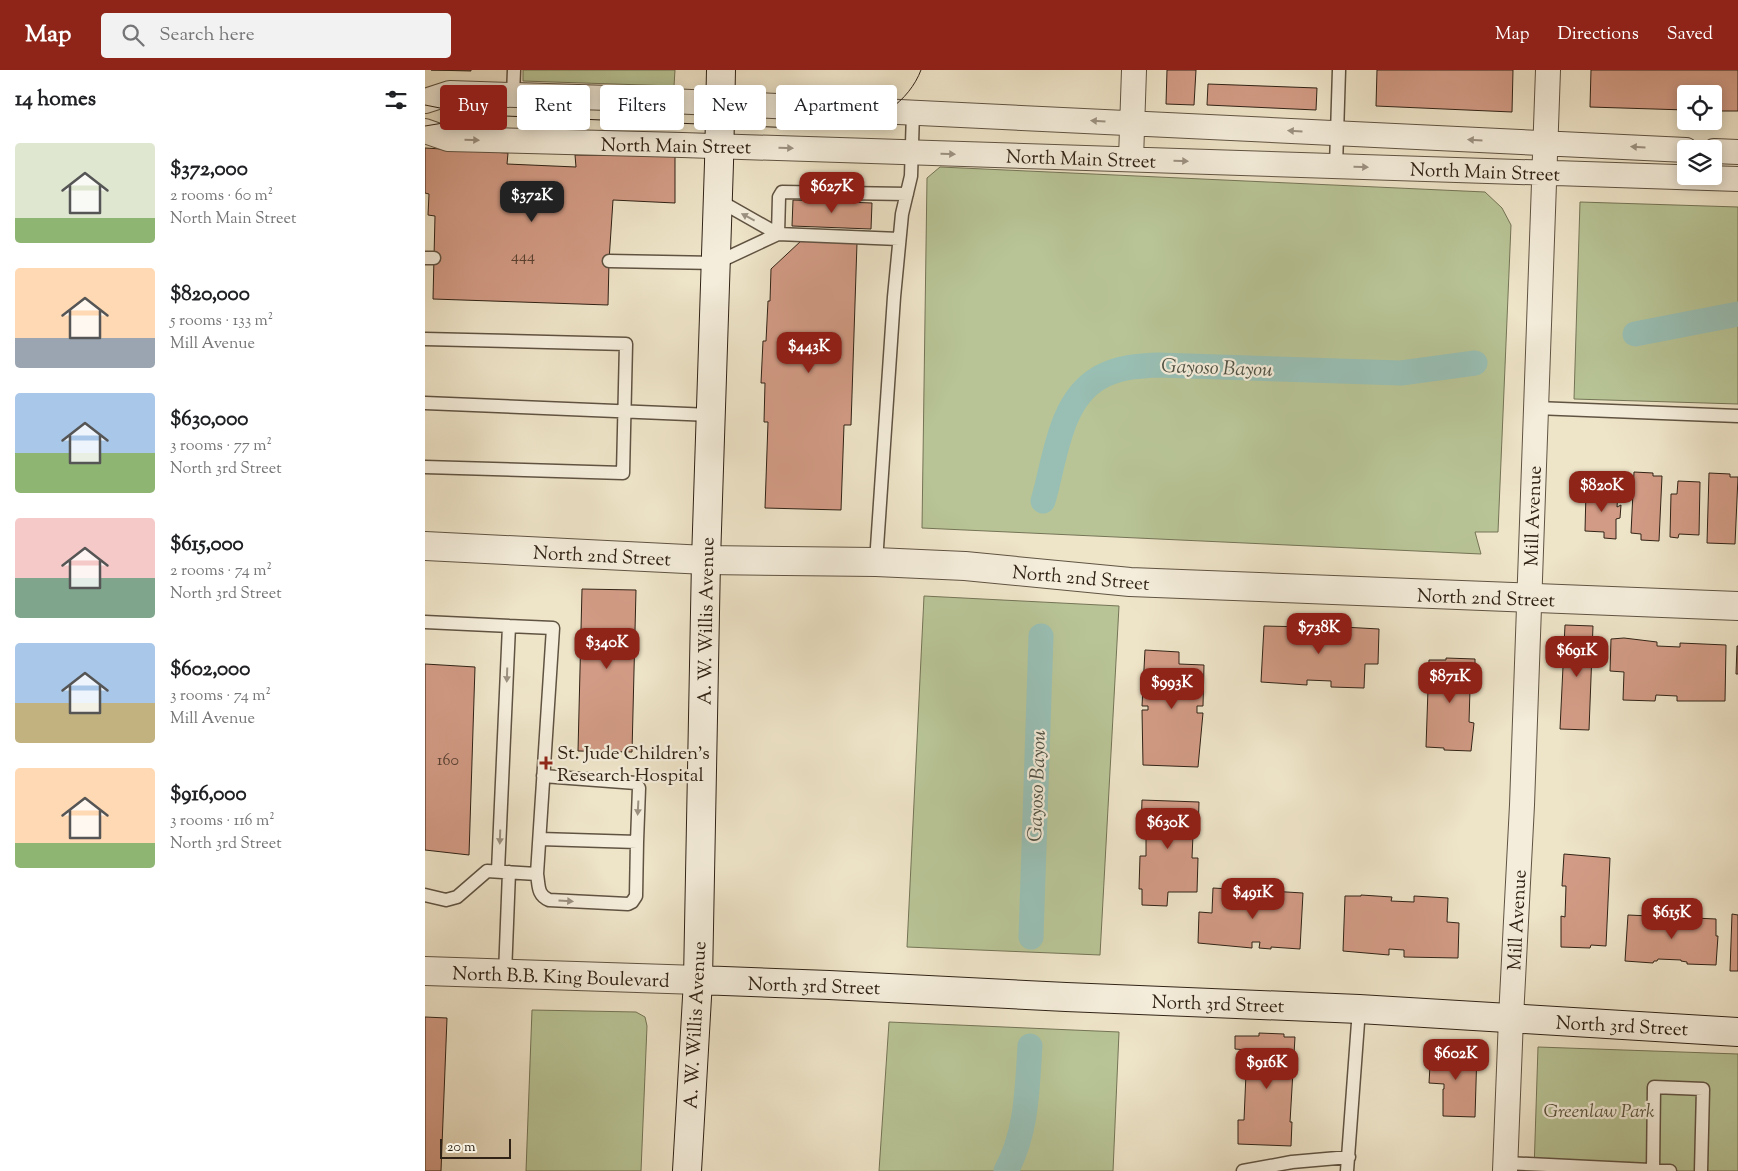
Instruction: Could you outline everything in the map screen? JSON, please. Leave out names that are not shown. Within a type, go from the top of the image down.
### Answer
[{"type":"main road","name":"A. W. Willis Avenue","points":[[721,70],[721,85]]},
{"type":"main road","name":"A. W. Willis Avenue","points":[[687,1171],[698,980],[706,560],[720,130]]},
{"type":"main road","name":"North 2nd Street","points":[[425,546],[706,560],[876,562],[965,566],[1129,582],[1738,606]]},
{"type":"main road","name":"North B.B. King Boulevard","points":[[425,971],[698,980]]},
{"type":"main road","name":"North 3rd Street","points":[[698,980],[1359,1009],[1738,1032]]},
{"type":"street","points":[[1131,159],[1134,70]]},
{"type":"street","name":"Mill Avenue","points":[[1505,1167],[1522,805],[1547,70]]},
{"type":"street","name":"North Main Street","points":[[425,101],[450,93],[694,102]]},
{"type":"street","name":"North Main Street","points":[[766,105],[1677,150]]},
{"type":"street","name":"North Main Street","points":[[425,130],[448,140],[720,146],[1738,179]]},
{"type":"street","points":[[1722,151],[1738,152]]},
{"type":"lane","points":[[513,95],[514,70]]},
{"type":"lane","points":[[1336,166],[1339,70]]},
{"type":"lane","points":[[876,562],[899,239],[911,176],[913,112]]},
{"type":"lane","points":[[778,234],[779,197],[782,192],[907,194]]},
{"type":"lane","points":[[718,200],[778,234]]},
{"type":"lane","points":[[609,261],[715,263],[778,234],[899,239]]},
{"type":"lane","points":[[425,339],[626,344],[623,473],[425,467]]},
{"type":"lane","points":[[425,404],[711,416]]},
{"type":"lane","points":[[1536,408],[1738,416]]},
{"type":"lane","points":[[425,622],[553,628],[543,776],[540,839],[537,874],[539,892],[546,899],[628,904],[633,902],[636,896],[639,788],[636,783],[543,776]]},
{"type":"lane","points":[[505,974],[504,871],[509,626]]},
{"type":"lane","points":[[540,839],[637,842]]},
{"type":"lane","points":[[425,895],[446,900],[457,897],[487,871],[537,874]]},
{"type":"lane","points":[[1347,1171],[1359,1009]]},
{"type":"lane","points":[[1653,1170],[1654,1087],[1703,1089],[1701,1171]]},
{"type":"lane","points":[[1243,1171],[1292,1167],[1349,1157]]},
{"type":"lane","points":[[1505,1167],[1670,1171]]},
{"type":"green space","points":[[523,70],[675,70],[674,85],[523,81]]},
{"type":"green space","points":[[940,167],[1485,192],[1502,208],[1511,225],[1498,532],[1475,532],[1481,554],[922,528],[927,178]]},
{"type":"green space","points":[[1580,202],[1738,207],[1738,404],[1574,399]]},
{"type":"green space","points":[[924,596],[1119,606],[1100,955],[907,947]]},
{"type":"green space","points":[[532,1010],[636,1012],[645,1017],[647,1026],[641,1171],[526,1171]]},
{"type":"green space","points":[[889,1022],[1119,1032],[1113,1171],[879,1171]]},
{"type":"green space","name":"Greenlaw Park","points":[[1538,1047],[1738,1054],[1738,1171],[1534,1171]]},
{"type":"building","points":[[431,70],[471,70],[471,71]]},
{"type":"building","points":[[1167,70],[1196,70],[1194,105],[1166,104]]},
{"type":"building","points":[[1377,70],[1513,70],[1512,112],[1376,106]]},
{"type":"building","points":[[1591,70],[1738,70],[1738,111],[1722,111],[1722,85],[1677,85],[1677,110],[1590,107]]},
{"type":"building","points":[[1208,84],[1317,88],[1316,110],[1207,105]]},
{"type":"building","points":[[425,148],[508,153],[507,164],[576,167],[575,155],[675,156],[675,203],[613,200],[608,305],[433,299],[435,216],[428,215],[429,194],[425,193]]},
{"type":"building","points":[[793,200],[872,203],[871,229],[792,226]]},
{"type":"building","points":[[802,240],[857,243],[851,425],[844,425],[841,510],[765,508],[768,422],[764,422],[765,383],[761,383],[763,341],[766,341],[768,301],[770,301],[771,269]]},
{"type":"building","points":[[1634,472],[1653,473],[1653,476],[1662,476],[1659,541],[1641,540],[1641,534],[1631,533]]},
{"type":"building","points":[[1709,473],[1730,474],[1730,477],[1738,477],[1735,544],[1707,543]]},
{"type":"building","points":[[1678,481],[1700,482],[1699,535],[1679,534],[1678,538],[1670,537],[1671,494],[1677,494]]},
{"type":"building","points":[[1586,491],[1618,493],[1617,507],[1621,505],[1620,518],[1616,519],[1616,539],[1604,538],[1604,532],[1585,531]]},
{"type":"building","points":[[582,589],[636,590],[632,752],[578,751]]},
{"type":"building","points":[[1309,625],[1318,626],[1317,632],[1325,633],[1325,626],[1379,629],[1378,664],[1365,664],[1364,688],[1331,687],[1331,681],[1307,680],[1307,685],[1261,682],[1264,626],[1309,627]]},
{"type":"building","points":[[1565,625],[1593,626],[1589,730],[1560,729]]},
{"type":"building","points":[[1624,638],[1657,642],[1657,646],[1680,647],[1680,643],[1726,645],[1725,701],[1677,701],[1677,696],[1656,695],[1655,701],[1623,700],[1624,672],[1610,671],[1611,639]]},
{"type":"building","points":[[1737,646],[1738,674],[1736,674]]},
{"type":"building","points":[[1145,650],[1179,652],[1179,664],[1204,665],[1203,706],[1197,706],[1197,713],[1203,713],[1198,767],[1143,765],[1142,710],[1148,710],[1148,706],[1142,706]]},
{"type":"building","points":[[1446,658],[1475,659],[1475,689],[1470,689],[1469,722],[1474,723],[1471,751],[1426,747],[1429,660],[1446,660]]},
{"type":"building","points":[[425,664],[475,667],[469,855],[425,850]]},
{"type":"building","points":[[1142,800],[1199,802],[1198,835],[1193,835],[1192,858],[1198,858],[1197,892],[1168,892],[1167,906],[1142,905],[1142,889],[1139,889],[1140,856],[1146,856],[1146,833],[1141,833]]},
{"type":"building","points":[[1564,854],[1610,858],[1606,946],[1591,945],[1590,948],[1561,947],[1561,916],[1565,917],[1566,886],[1562,886]]},
{"type":"building","points":[[1213,888],[1246,890],[1246,895],[1270,896],[1270,891],[1303,893],[1300,949],[1259,948],[1260,942],[1252,942],[1252,948],[1198,943],[1199,912],[1212,913]]},
{"type":"building","points":[[1345,896],[1392,897],[1391,901],[1414,902],[1414,896],[1448,898],[1447,922],[1459,923],[1458,958],[1404,957],[1404,950],[1389,949],[1389,955],[1343,951]]},
{"type":"building","points":[[1732,914],[1738,915],[1738,971],[1730,971]]},
{"type":"building","points":[[1628,915],[1716,919],[1716,936],[1718,936],[1716,965],[1687,964],[1687,962],[1681,960],[1658,959],[1653,963],[1625,961]]},
{"type":"building","points":[[425,1017],[447,1018],[441,1171],[425,1171]]},
{"type":"building","points":[[1259,1033],[1284,1034],[1284,1037],[1295,1037],[1290,1122],[1292,1122],[1291,1146],[1238,1144],[1238,1120],[1244,1120],[1247,1050],[1235,1049],[1235,1036],[1259,1036]]},
{"type":"building","points":[[1446,1049],[1477,1050],[1475,1117],[1443,1116],[1444,1084],[1429,1083],[1430,1066],[1425,1066],[1426,1058],[1446,1058]]},
{"type":"waterway","name":"Gayoso Bayou","points":[[1635,334],[1738,314]]},
{"type":"waterway","name":"Gayoso Bayou","points":[[1043,501],[1055,451],[1067,416],[1075,401],[1086,388],[1099,378],[1113,371],[1158,365],[1401,373],[1475,363]]},
{"type":"waterway","name":"Gayoso Bayou","points":[[1031,937],[1041,636]]},
{"type":"waterway","name":"Gayoso Bayou","points":[[1006,1171],[1013,1156],[1022,1126],[1027,1095],[1030,1046]]},
{"type":"tram line","points":[[425,105],[470,114],[838,129],[867,121],[890,109],[908,92],[921,70]]},
{"type":"tram line","points":[[425,126],[440,124]]},
{"type":"place","name":"St. Jude Children's Research Hospital","points":[[546,763]]}]
